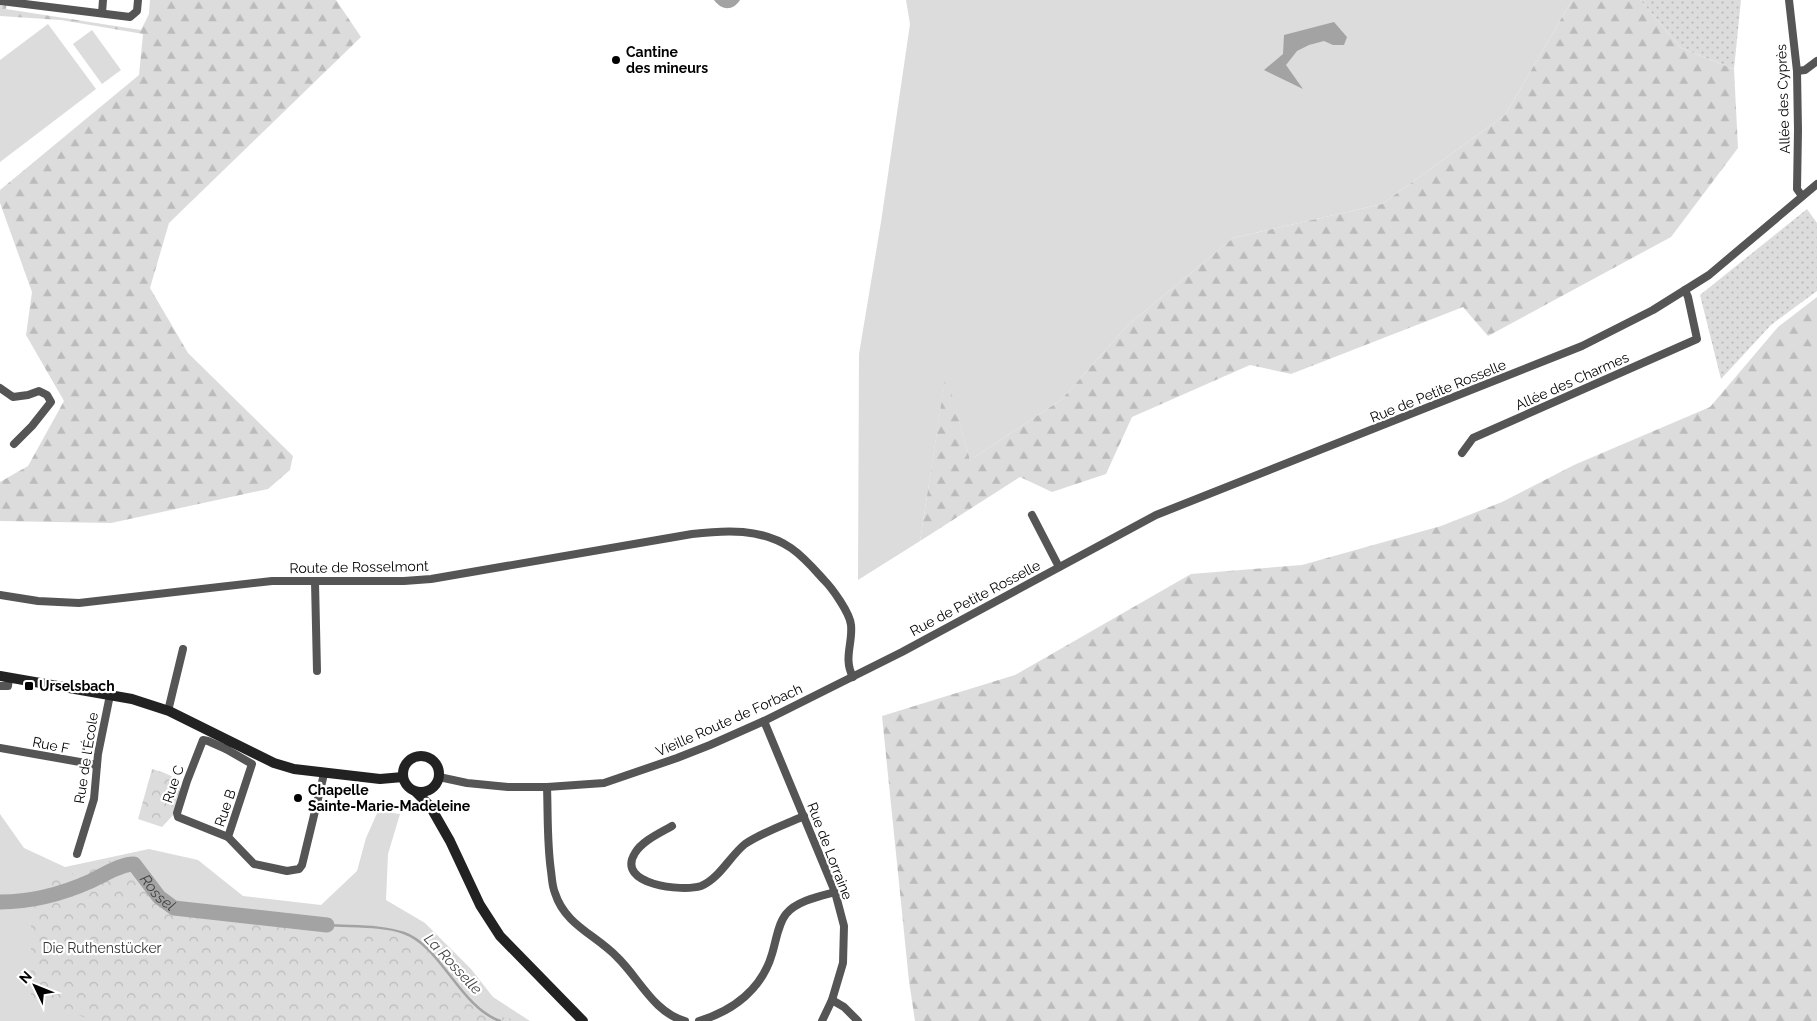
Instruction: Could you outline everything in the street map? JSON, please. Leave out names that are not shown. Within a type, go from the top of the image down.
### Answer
[{"type":"main road","points":[[4,677],[132,699],[168,711],[228,745],[294,769],[324,774],[380,779],[403,778]]},
{"type":"main road","points":[[416,792],[427,792],[436,784],[439,777],[439,770],[436,764],[424,756],[411,759],[406,764],[403,778],[405,784],[430,806],[450,842],[480,905],[495,928],[521,959],[583,1021]]},
{"type":"main road","points":[[430,806],[431,789]]},
{"type":"street","points":[[0,7],[1,0],[34,2],[68,9],[130,17],[137,11],[138,0]]},
{"type":"street","points":[[68,9],[69,0]]},
{"type":"street","points":[[102,13],[103,0]]},
{"type":"street","name":"Allée des Cyprès","points":[[1789,0],[1797,72],[1796,189],[1802,196]]},
{"type":"street","points":[[1797,72],[1805,70],[1817,62]]},
{"type":"street","name":"Rue de Petite Rosselle","points":[[902,652],[1137,524],[1182,504],[1437,405],[1582,346],[1653,310],[1727,261],[1817,184]]},
{"type":"street","name":"Allée des Charmes","points":[[1462,452],[1472,438],[1697,339],[1685,290]]},
{"type":"street","points":[[0,388],[13,397],[39,391],[47,395],[51,402],[32,426],[14,444]]},
{"type":"street","name":"Rue de Petite Rosselle","points":[[1032,515],[1059,567]]},
{"type":"street","name":"Route de Rosselmont","points":[[0,595],[38,601],[78,603],[272,581],[404,581],[431,579],[692,534],[725,530],[746,532],[771,538],[790,547],[835,590],[851,624],[847,659],[853,677]]},
{"type":"street","points":[[315,582],[317,671]]},
{"type":"street","points":[[168,711],[183,649]]},
{"type":"street","name":"Vieille Route de Forbach","points":[[439,777],[476,784],[508,787],[547,788],[604,783],[678,758],[764,721],[902,652]]},
{"type":"street","points":[[0,686],[8,686],[4,677]]},
{"type":"street","name":"Rue de l'École","points":[[77,854],[94,799],[96,766],[110,695]]},
{"type":"street","name":"Rue de Lorraine","points":[[764,721],[835,892],[844,926],[843,964],[832,1000],[822,1021]]},
{"type":"street","name":"Rue C","points":[[228,745],[203,740],[186,781],[177,813],[178,817],[228,837]]},
{"type":"street","name":"Rue B","points":[[228,745],[252,764],[228,837],[254,864],[287,870],[299,868],[303,860],[324,774]]},
{"type":"street","name":"Rue F","points":[[0,748],[96,766]]},
{"type":"street","points":[[547,788],[548,850],[554,893],[561,908],[583,931],[606,946],[620,959],[663,1010],[675,1018],[685,1021]]},
{"type":"street","points":[[672,826],[640,846],[634,854],[632,864],[635,874],[647,882],[686,889],[709,882],[734,854],[758,836],[804,816]]},
{"type":"street","points":[[699,1021],[723,1012],[739,1002],[762,978],[786,913],[796,905],[835,892]]},
{"type":"street","points":[[832,1000],[844,1007],[858,1021]]},
{"type":"green space","points":[[0,0],[7,0],[6,9],[141,30],[149,14],[150,0],[336,0],[361,37],[169,223],[150,288],[188,353],[293,456],[290,470],[268,489],[111,523],[0,521],[0,482],[28,466],[64,401],[26,335],[32,292],[0,203],[0,190],[139,75],[143,34],[61,20],[0,16]]},
{"type":"green space","points":[[906,0],[1572,0],[1505,115],[1382,204],[1233,238],[1127,326],[1061,400],[970,460],[946,375],[920,541],[858,580],[859,354],[881,222],[910,24]]},
{"type":"green space","points":[[1572,0],[1640,0],[1681,48],[1734,69],[1738,148],[1671,237],[1488,336],[1463,307],[1291,374],[1250,365],[1132,417],[1106,474],[1052,492],[1020,477],[920,541],[946,373],[970,460],[1061,400],[1127,326],[1233,238],[1382,204],[1505,115]]},
{"type":"green space","points":[[1640,0],[1741,0],[1734,69],[1681,48]]},
{"type":"green space","points":[[48,24],[96,89],[0,162],[0,60]]},
{"type":"green space","points":[[92,30],[121,70],[102,84],[73,44]]},
{"type":"green space","points":[[1807,209],[1817,223],[1817,291],[1771,325],[1721,379],[1700,295]]},
{"type":"green space","points":[[1817,297],[1817,1021],[915,1021],[909,981],[882,716],[1015,675],[1191,574],[1302,565],[1441,526],[1502,502],[1574,465],[1710,407],[1778,327]]},
{"type":"green space","points":[[152,769],[166,773],[179,784],[181,789],[175,813],[162,827],[138,819]]},
{"type":"green space","name":"Die Ruthenstücker","points":[[378,811],[400,814],[388,854],[386,900],[425,923],[471,969],[493,997],[530,1021],[0,1021],[0,814],[24,848],[65,867],[149,849],[198,860],[243,896],[321,905],[357,871],[366,838]]},
{"type":"green space","name":"Die Ruthenstücker","points":[[129,856],[165,912],[346,934],[406,935],[456,973],[474,997],[496,1016],[524,1021],[94,1021],[31,997],[31,889],[94,865]]},
{"type":"shaded area","points":[[714,0],[740,0],[731,8],[724,8]]},
{"type":"shaded area","points":[[1334,22],[1347,37],[1344,45],[1333,45],[1324,41],[1309,45],[1297,51],[1286,65],[1303,89],[1264,70],[1283,54],[1284,35]]},
{"type":"waterway","name":"Rossel","points":[[0,902],[24,901],[69,890],[118,868],[134,864],[159,897],[174,908],[327,925]]},
{"type":"waterway","name":"La Rosselle","points":[[327,925],[395,930],[417,940],[429,950],[473,1003],[486,1014],[500,1021]]},
{"type":"place","name":"Cantine des mineurs","points":[[616,60]]},
{"type":"place","name":"Urselsbach","points":[[29,686]]},
{"type":"place","name":"Chapelle Sainte-Marie-Madeleine","points":[[298,798]]}]
